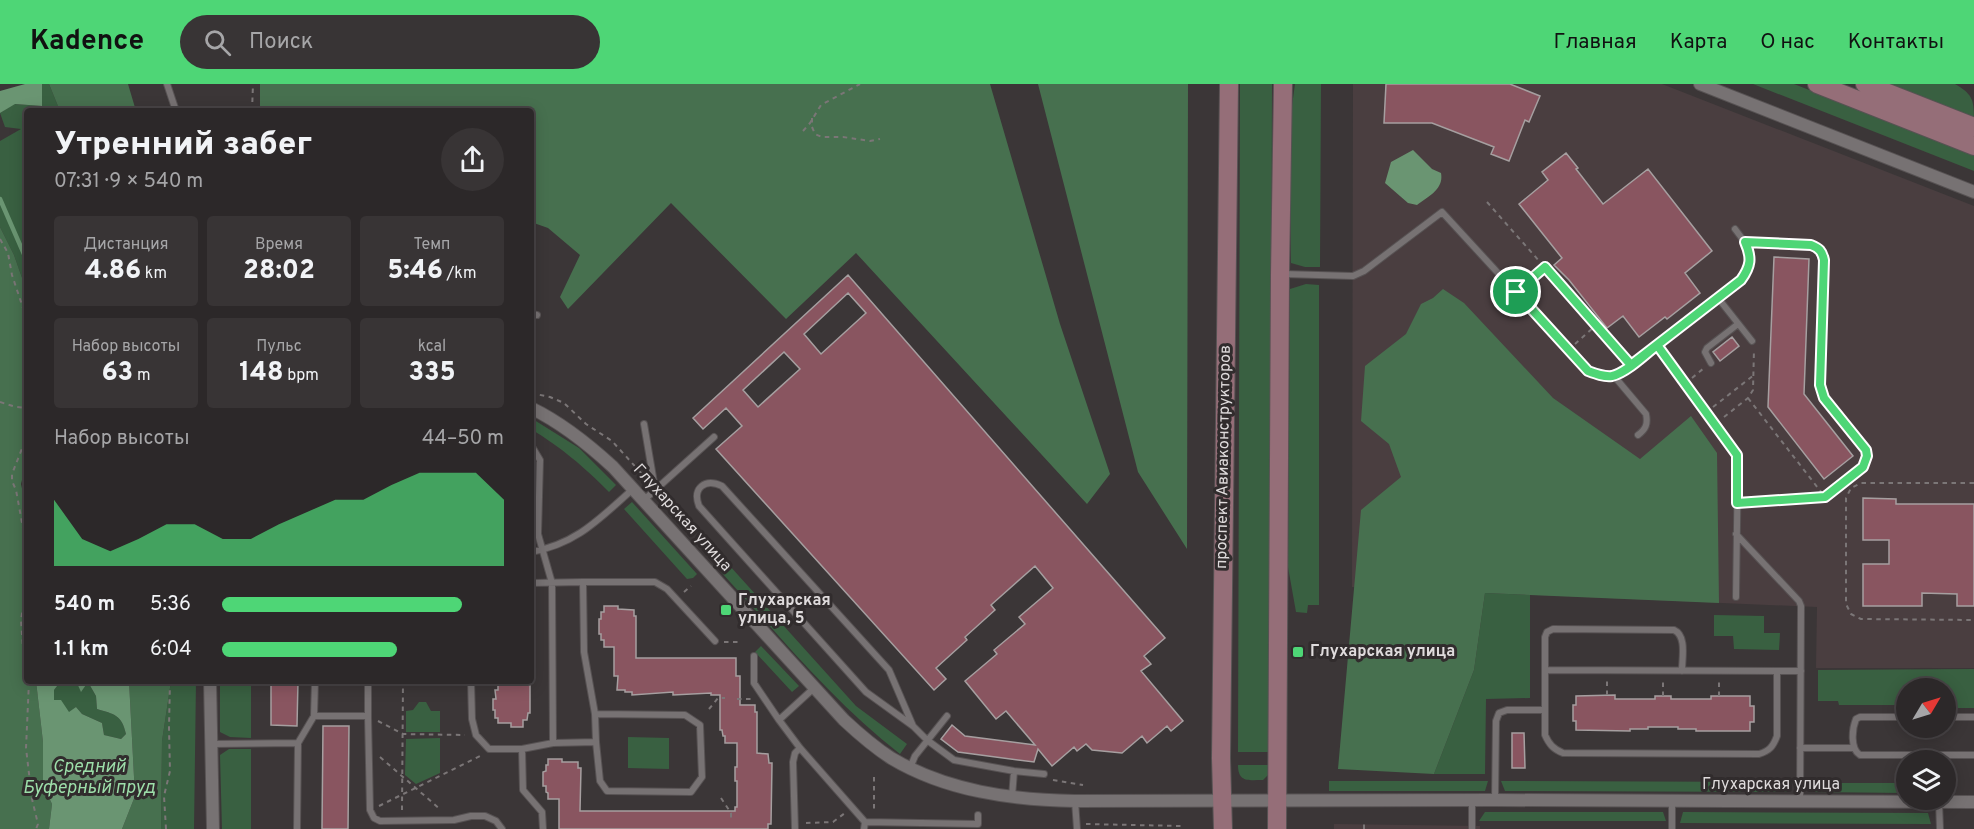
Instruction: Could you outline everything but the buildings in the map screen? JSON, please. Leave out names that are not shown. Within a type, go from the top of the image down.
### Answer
[{"type":"street","name":"проспект Авиаконструкторов","points":[[1222,829],[1229,84]]},
{"type":"street","points":[[1276,829],[1283,84]]},
{"type":"street","points":[[1700,84],[1974,192]]},
{"type":"street","points":[[1817,84],[1974,146]]},
{"type":"street","points":[[1865,84],[1974,127]]},
{"type":"street","name":"Глухарская улица","points":[[534,409],[551,417],[614,467],[814,688],[868,742],[910,768],[984,793],[1012,798],[1075,801],[1896,802]]},
{"type":"street","points":[[210,684],[213,829]]},
{"type":"street","name":"Глухарская улица","points":[[1956,802],[1974,802]]},
{"type":"lane","points":[[167,84],[175,108]]},
{"type":"lane","points":[[1280,274],[1353,276],[1364,271],[1442,212],[1588,371],[1614,376],[1741,280],[1749,269],[1750,255],[1745,242],[1735,229]]},
{"type":"lane","points":[[1718,298],[1752,341]]},
{"type":"lane","points":[[1711,363],[1705,352],[1707,348],[1738,324]]},
{"type":"lane","points":[[1657,345],[1737,455],[1736,597]]},
{"type":"lane","points":[[1614,376],[1646,414],[1648,422],[1645,429],[1638,435]]},
{"type":"lane","points":[[644,424],[655,489]]},
{"type":"lane","points":[[644,500],[714,437]]},
{"type":"lane","points":[[534,450],[540,460],[538,534],[552,583],[553,743]]},
{"type":"lane","points":[[913,726],[889,670],[722,486],[714,482],[706,483],[699,489],[696,498],[699,506],[866,692],[913,726],[927,740],[954,760],[1044,774]]},
{"type":"lane","points":[[534,551],[566,542],[585,531],[634,488]]},
{"type":"lane","points":[[1736,534],[1799,601],[1801,606],[1800,801]]},
{"type":"lane","points":[[583,582],[584,652],[595,714],[600,781],[608,791],[691,792],[702,777],[700,725],[685,715],[595,714]]},
{"type":"lane","points":[[534,583],[655,582],[667,589],[715,641]]},
{"type":"lane","points":[[1682,671],[1682,638],[1680,633],[1674,630],[1553,629],[1545,637],[1545,735],[1548,743],[1555,750],[1563,753],[1758,754],[1774,745],[1777,736],[1777,671]]},
{"type":"lane","points":[[754,656],[754,683],[764,699],[800,748],[852,807],[864,825],[874,822],[978,824],[978,815]]},
{"type":"lane","points":[[1545,670],[1801,671]]},
{"type":"lane","points":[[297,829],[298,743],[315,716],[315,684]]},
{"type":"lane","points":[[368,684],[370,810],[374,818],[380,821],[402,821],[454,820],[485,816],[496,821],[502,829]]},
{"type":"lane","points":[[471,684],[472,719],[476,735],[489,749],[522,749],[553,743],[596,742]]},
{"type":"lane","points":[[779,720],[814,688]]},
{"type":"lane","points":[[1496,800],[1496,721],[1500,713],[1507,710],[1545,710]]},
{"type":"lane","points":[[315,716],[368,716]]},
{"type":"lane","points":[[910,768],[915,756],[947,716]]},
{"type":"lane","points":[[1896,717],[1856,719],[1854,723],[1856,753],[1860,755],[1974,755]]},
{"type":"lane","points":[[1956,717],[1974,717]]},
{"type":"lane","points":[[211,744],[298,743]]},
{"type":"lane","points":[[795,826],[793,762],[795,753],[800,748]]},
{"type":"lane","points":[[1800,748],[1854,748]]},
{"type":"lane","points":[[522,749],[523,790],[542,812],[543,829]]},
{"type":"lane","points":[[1012,798],[1014,771]]},
{"type":"lane","points":[[1472,829],[1473,800]]},
{"type":"lane","points":[[1075,801],[1077,826]]},
{"type":"lane","points":[[1672,801],[1672,829]]},
{"type":"lane","points":[[1940,810],[1940,829]]},
{"type":"path","points":[[252,108],[253,84]]},
{"type":"path","points":[[802,131],[827,100],[860,84]]},
{"type":"path","points":[[812,118],[815,134],[822,137],[870,141],[880,139]]},
{"type":"path","points":[[1487,202],[1631,365]]},
{"type":"path","points":[[0,239],[8,253],[12,275],[24,311]]},
{"type":"path","points":[[1737,503],[1825,497],[1863,467],[1867,456],[1866,450],[1824,398],[1820,385],[1823,253],[1818,247],[1811,245],[1745,242]]},
{"type":"path","points":[[1516,292],[1545,267]]},
{"type":"path","points":[[1568,350],[1596,325]]},
{"type":"path","points":[[1715,424],[1748,398],[1753,390],[1755,350],[1752,341]]},
{"type":"path","points":[[1685,383],[1711,363]]},
{"type":"path","points":[[1706,412],[1754,375]]},
{"type":"path","points":[[534,394],[564,403],[586,424],[612,441],[655,489]]},
{"type":"path","points":[[1748,398],[1825,497]]},
{"type":"path","points":[[0,402],[24,408]]},
{"type":"path","points":[[24,444],[12,474],[12,480],[24,534]]},
{"type":"path","points":[[1974,483],[1861,483],[1851,488],[1846,498],[1846,604],[1851,614],[1861,619],[1974,620]]},
{"type":"path","points":[[24,601],[21,620],[24,654]]},
{"type":"path","points":[[715,641],[742,642]]},
{"type":"path","points":[[1607,670],[1607,695]]},
{"type":"path","points":[[1663,670],[1663,696]]},
{"type":"path","points":[[1719,696],[1720,671]]},
{"type":"path","points":[[29,684],[26,748],[32,799],[38,824],[36,829]]},
{"type":"path","points":[[166,829],[164,796],[170,771],[170,684]]},
{"type":"path","points":[[402,821],[403,684]]},
{"type":"path","points":[[709,709],[717,698],[725,698]]},
{"type":"path","points":[[738,699],[764,699]]},
{"type":"path","points":[[368,716],[403,734],[476,735]]},
{"type":"path","points":[[368,747],[454,820]]},
{"type":"path","points":[[370,810],[478,758],[489,749]]},
{"type":"path","points":[[1044,774],[1054,780],[1083,784]]},
{"type":"path","points":[[874,777],[874,822]]},
{"type":"path","points":[[721,798],[731,813],[731,818]]},
{"type":"path","points":[[795,826],[833,822],[852,807]]},
{"type":"path","points":[[1364,821],[1364,829]]},
{"type":"path","points":[[1077,826],[1181,826]]},
{"type":"shaded area","points":[[42,84],[49,84],[59,108],[24,108],[24,283],[14,255],[0,227],[0,141],[21,129],[5,127],[0,113],[14,104],[41,106]]},
{"type":"shaded area","points":[[49,84],[128,84],[135,108],[59,108]]},
{"type":"shaded area","points":[[260,84],[990,84],[1060,324],[1110,474],[1087,504],[856,253],[786,319],[671,203],[568,309],[560,297],[580,255],[548,228],[534,223],[534,108],[260,108]]},
{"type":"shaded area","points":[[1038,84],[1188,84],[1187,549],[1138,472]]},
{"type":"shaded area","points":[[1240,84],[1272,84],[1270,752],[1238,752]]},
{"type":"shaded area","points":[[1295,84],[1321,84],[1320,267],[1305,267],[1291,263],[1290,120]]},
{"type":"shaded area","points":[[1353,84],[1662,84],[1974,206],[1974,668],[1816,668],[1817,607],[1352,587]]},
{"type":"shaded area","points":[[1753,84],[1794,84],[1974,155],[1974,171]]},
{"type":"shaded area","points":[[1888,84],[1955,84],[1971,98],[1974,118]]},
{"type":"shaded area","points":[[0,227],[14,255],[24,283],[24,472],[21,484],[24,498],[24,684],[36,684],[43,742],[43,785],[52,804],[49,829],[0,829]]},
{"type":"shaded area","points":[[1306,284],[1319,285],[1319,605],[1308,605],[1307,613],[1296,612],[1288,567],[1290,289]]},
{"type":"shaded area","points":[[1443,289],[1464,303],[1553,398],[1640,459],[1691,416],[1717,453],[1719,603],[1485,593],[1474,670],[1434,774],[1338,769],[1361,510],[1401,477],[1389,444],[1361,421],[1365,366],[1406,334],[1421,304],[1433,298]]},
{"type":"shaded area","points":[[534,420],[579,448],[616,485],[609,492],[553,443],[534,431]]},
{"type":"shaded area","points":[[632,502],[697,574],[693,578],[687,579],[624,509]]},
{"type":"shaded area","points":[[729,565],[856,706],[907,744],[900,754],[875,734],[829,690],[785,643],[721,572]]},
{"type":"shaded area","points":[[1485,593],[1530,595],[1530,698],[1486,699],[1485,774],[1434,774],[1474,670]]},
{"type":"shaded area","points":[[1714,615],[1764,616],[1764,633],[1780,633],[1779,650],[1734,649],[1733,636],[1714,636]]},
{"type":"shaded area","points":[[761,646],[799,686],[792,692],[755,652]]},
{"type":"shaded area","points":[[1974,669],[1974,708],[1956,708],[1956,678],[1896,678],[1896,705],[1839,705],[1838,701],[1818,701],[1818,670]]},
{"type":"shaded area","points":[[59,684],[78,684],[81,691],[89,684],[96,696],[97,709],[120,719],[126,734],[121,739],[104,735],[102,723],[82,714],[76,707],[69,713],[54,700],[54,690]]},
{"type":"shaded area","points":[[129,684],[171,684],[162,741],[161,829],[122,829],[135,796]]},
{"type":"shaded area","points":[[171,684],[196,684],[194,829],[161,829],[162,741]]},
{"type":"shaded area","points":[[220,684],[251,684],[251,738],[230,737],[220,732]]},
{"type":"shaded area","points":[[419,702],[426,702],[431,711],[440,711],[440,732],[406,732],[406,711],[413,710]]},
{"type":"shaded area","points":[[628,737],[669,738],[669,769],[628,768]]},
{"type":"shaded area","points":[[440,738],[440,773],[416,784],[405,775],[406,739]]},
{"type":"shaded area","points":[[229,749],[251,749],[251,829],[222,829],[220,755]]},
{"type":"shaded area","points":[[1238,765],[1270,765],[1269,774],[1263,780],[1245,779],[1238,771]]},
{"type":"shaded area","points":[[1329,781],[1488,781],[1485,791],[1329,791]]},
{"type":"shaded area","points":[[1501,781],[1792,782],[1788,792],[1505,791]]},
{"type":"shaded area","points":[[1808,783],[1896,783],[1896,793],[1813,792]]},
{"type":"shaded area","points":[[1485,812],[1663,812],[1666,821],[1479,821]]},
{"type":"shaded area","points":[[1683,812],[1928,813],[1931,824],[1680,823]]},
{"type":"shaded area","points":[[1334,824],[1480,826],[1480,829],[1334,829]]},
{"type":"water","points":[[25,84],[42,84],[42,106],[15,104],[0,113],[0,91]]},
{"type":"water","points":[[1413,150],[1432,169],[1441,173],[1438,188],[1417,205],[1408,203],[1385,183],[1391,162]]},
{"type":"water","name":"Средний Буферный пруд","points":[[36,684],[59,684],[54,690],[54,700],[61,700],[69,712],[76,707],[82,714],[102,723],[104,735],[121,739],[126,734],[120,719],[97,709],[96,696],[89,684],[129,684],[135,796],[122,829],[49,829],[52,804],[43,785],[43,742]]},
{"type":"water","name":"Средний Буферный пруд","points":[[77,684],[87,684],[81,692]]},
{"type":"waterway","points":[[0,199],[24,254]]},
{"type":"place","name":"Глухарская улица, 5","points":[[726,610]]},
{"type":"place","name":"Глухарская улица","points":[[1298,652]]},
{"type":"route","points":[[1516,292],[1545,267],[1631,365],[1741,280],[1749,269],[1750,255],[1745,242],[1818,247],[1823,253],[1824,260],[1820,385],[1824,398],[1866,450],[1866,462],[1863,467],[1825,497],[1737,503],[1737,455],[1657,345],[1631,365],[1614,376],[1588,371],[1516,292]]}]
